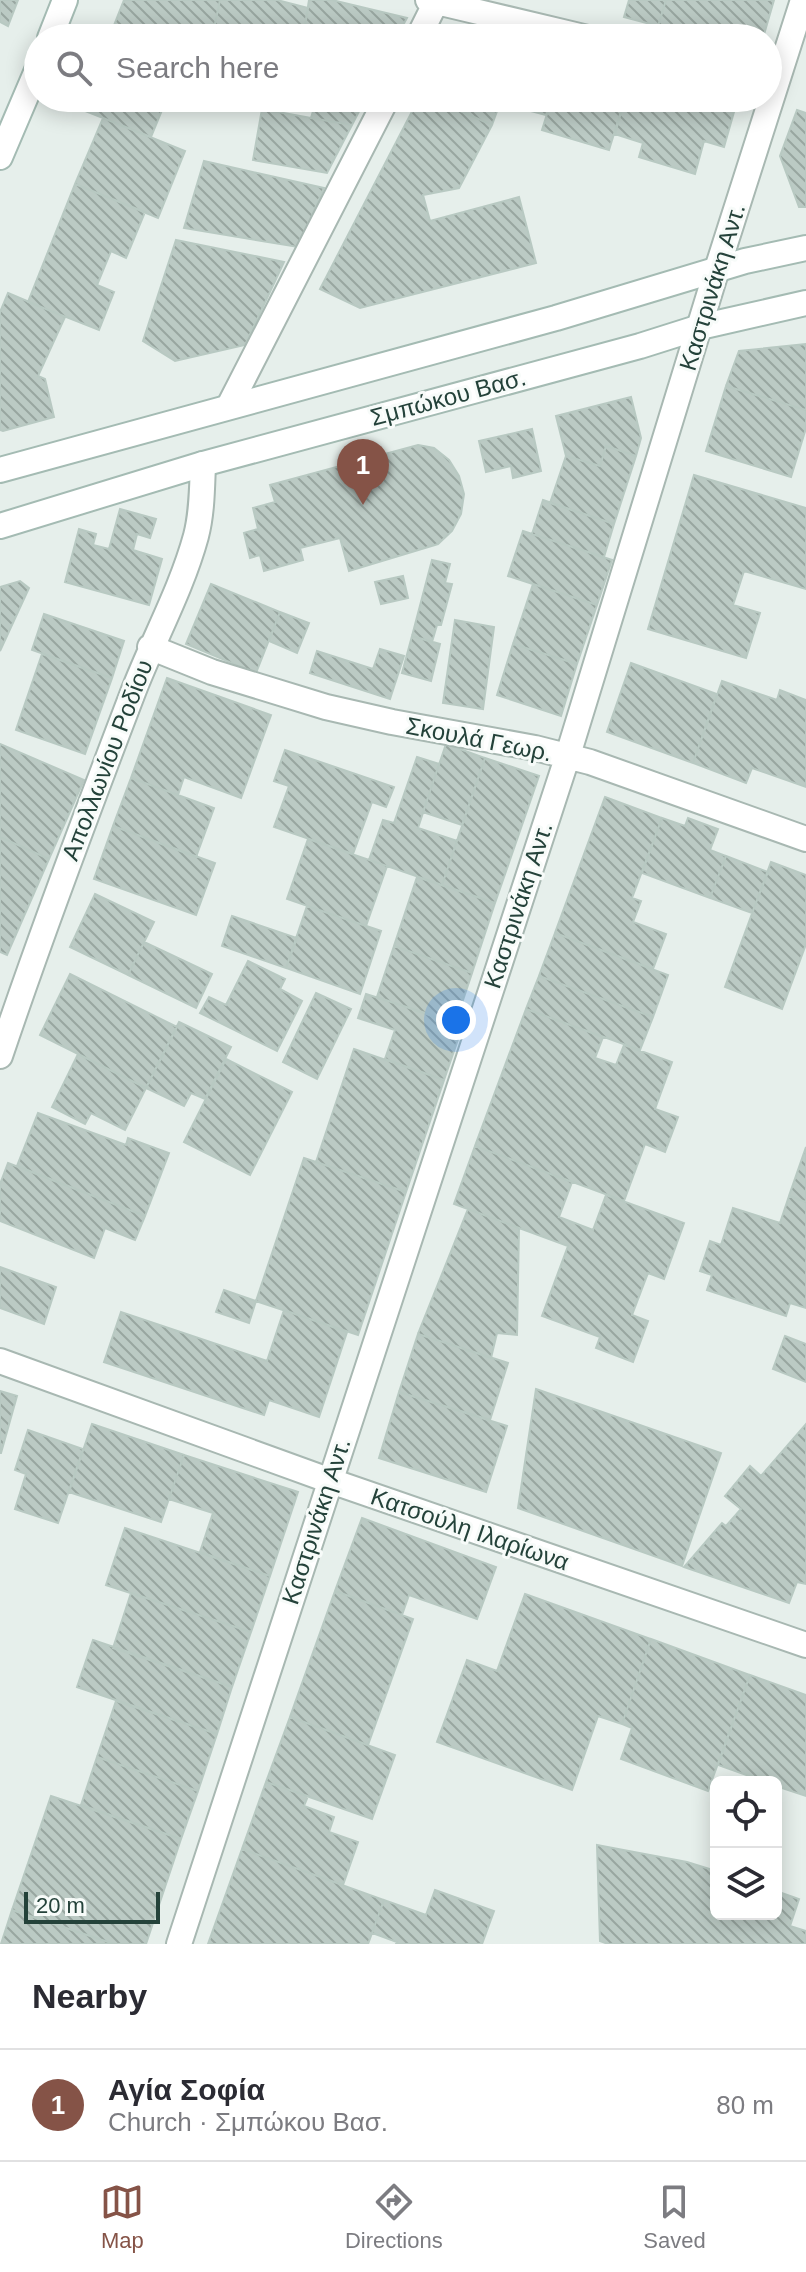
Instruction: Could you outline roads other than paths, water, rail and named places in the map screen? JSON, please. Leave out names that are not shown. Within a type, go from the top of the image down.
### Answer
[{"type":"street","points":[[56,24],[65,0]]},
{"type":"street","name":"Καστρινάκη Αντ.","points":[[782,56],[803,0]]},
{"type":"street","points":[[424,24],[434,1],[530,24]]},
{"type":"street","points":[[0,157],[24,101]]},
{"type":"street","points":[[229,406],[380,112]]},
{"type":"street","name":"Καστρινάκη Αντ.","points":[[179,1944],[328,1480],[568,755],[763,112]]},
{"type":"street","name":"Σμπώκου Βασ.","points":[[0,470],[556,318],[717,269],[806,248]]},
{"type":"street","name":"Σμπώκου Βασ.","points":[[0,526],[203,464],[700,327],[806,303]]},
{"type":"street","name":"Απολλωνίου Ροδίου","points":[[0,1056],[38,943],[150,647],[182,580],[196,535],[202,500],[203,464]]},
{"type":"street","name":"Σκουλά Γεωρ.","points":[[150,647],[212,672],[326,707],[568,755],[806,839]]},
{"type":"street","name":"Κατσούλη Ιλαρίωνα","points":[[0,1361],[328,1480],[806,1645]]},
{"type":"place","name":"Αγία Σοφία","points":[[363,505]]}]
